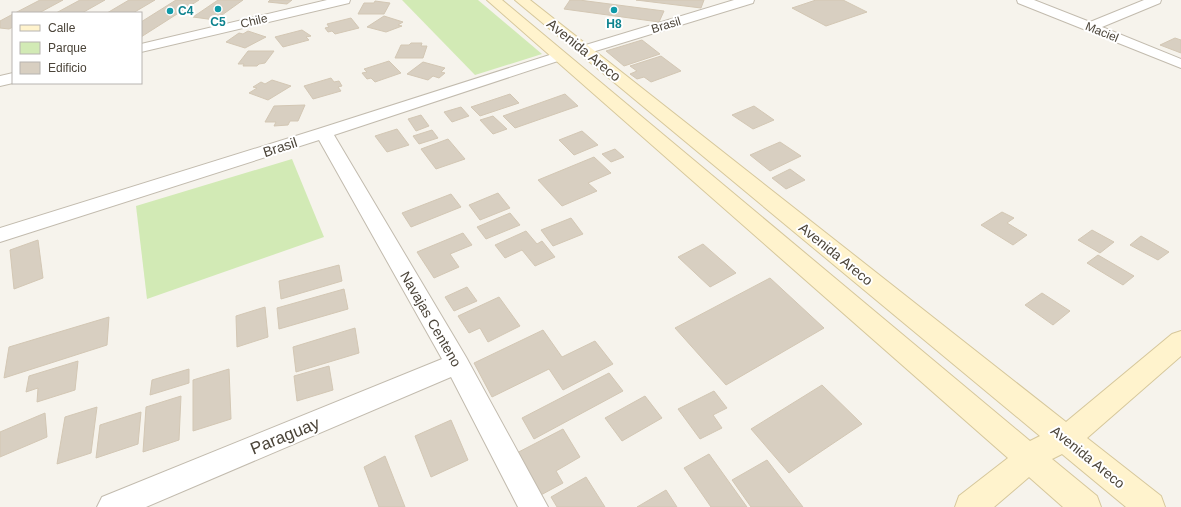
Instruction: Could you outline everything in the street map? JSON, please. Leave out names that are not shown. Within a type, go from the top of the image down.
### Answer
[{"type":"main road","name":"Avenida Areco","points":[[494,0],[1086,507]]},
{"type":"main road","name":"Avenida Areco","points":[[522,0],[1150,507]]},
{"type":"main road","points":[[970,507],[1043,448],[1066,439],[1181,341]]},
{"type":"street","name":"Chile","points":[[142,48],[344,0]]},
{"type":"street","name":"Brasil","points":[[584,50],[748,0]]},
{"type":"street","name":"Maciel","points":[[1024,0],[1181,64]]},
{"type":"street","points":[[1091,27],[1155,0]]},
{"type":"street","name":"Brasil","points":[[0,235],[324,133],[559,56]]},
{"type":"street","points":[[0,81],[12,78]]},
{"type":"street","name":"Navajas Centeno","points":[[324,133],[457,364],[533,507]]},
{"type":"street","name":"Paraguay","points":[[112,507],[457,364]]},
{"type":"green space","points":[[402,0],[478,0],[542,54],[475,75]]},
{"type":"green space","points":[[292,159],[324,237],[147,299],[136,206]]},
{"type":"building","points":[[40,0],[63,0],[41,12],[17,12]]},
{"type":"building","points":[[80,0],[105,0],[84,12],[58,12]]},
{"type":"building","points":[[129,0],[155,0],[135,12],[109,12]]},
{"type":"building","name":"C4","points":[[176,0],[199,0],[142,36],[142,21]]},
{"type":"building","name":"C5","points":[[218,0],[243,0],[215,20],[193,17]]},
{"type":"building","points":[[270,0],[292,0],[287,4],[268,2]]},
{"type":"building","name":"H8","points":[[570,0],[664,11],[659,22],[564,9]]},
{"type":"building","points":[[636,0],[704,0],[701,8]]},
{"type":"building","points":[[816,0],[843,0],[867,12],[826,26],[792,8]]},
{"type":"building","points":[[375,1],[390,3],[384,14],[358,14],[364,3],[374,3]]},
{"type":"building","points":[[12,15],[12,28],[9,29],[0,28],[0,21]]},
{"type":"building","points":[[384,16],[403,22],[398,25],[402,26],[386,32],[367,27]]},
{"type":"building","points":[[351,18],[359,28],[335,34],[332,31],[328,32],[325,28],[329,27],[327,24]]},
{"type":"building","points":[[302,30],[311,36],[306,37],[309,40],[283,47],[275,37]]},
{"type":"building","points":[[248,31],[266,37],[245,48],[226,42],[239,33],[243,34]]},
{"type":"building","points":[[1175,38],[1181,40],[1181,53],[1160,45]]},
{"type":"building","points":[[642,40],[660,54],[624,66],[606,51]]},
{"type":"building","points":[[411,43],[422,43],[421,46],[427,46],[423,58],[395,58],[401,45],[409,45]]},
{"type":"building","points":[[248,51],[274,51],[265,63],[257,66],[243,66],[244,64],[238,64]]},
{"type":"building","points":[[661,56],[681,71],[651,82],[644,77],[637,79],[630,74],[637,71],[630,66]]},
{"type":"building","points":[[389,61],[401,73],[375,82],[371,78],[367,79],[362,73],[367,72],[364,69]]},
{"type":"building","points":[[423,62],[445,68],[441,72],[445,73],[439,78],[433,76],[428,80],[407,74]]},
{"type":"building","points":[[331,78],[334,82],[339,81],[342,86],[338,87],[341,91],[313,99],[304,86]]},
{"type":"building","points":[[272,80],[291,86],[268,100],[249,93],[257,88],[253,87],[261,82],[265,84]]},
{"type":"building","points":[[510,94],[519,103],[480,116],[471,107]]},
{"type":"building","points":[[565,94],[578,106],[515,128],[503,116]]},
{"type":"building","points":[[305,105],[298,121],[290,121],[288,125],[274,126],[276,122],[265,122],[274,106]]},
{"type":"building","points":[[754,106],[774,120],[753,129],[732,115]]},
{"type":"building","points":[[461,107],[469,116],[452,122],[444,112]]},
{"type":"building","points":[[421,115],[429,126],[416,131],[408,119]]},
{"type":"building","points":[[493,116],[507,129],[493,134],[480,120]]},
{"type":"building","points":[[397,129],[409,145],[387,152],[375,136]]},
{"type":"building","points":[[432,130],[438,138],[419,144],[413,136]]},
{"type":"building","points":[[582,131],[598,145],[574,155],[559,140]]},
{"type":"building","points":[[448,139],[465,159],[436,169],[421,149]]},
{"type":"building","points":[[780,142],[801,156],[770,171],[750,155]]},
{"type":"building","points":[[615,149],[624,157],[611,162],[602,154]]},
{"type":"building","points":[[594,157],[611,173],[588,183],[597,191],[562,206],[538,180]]},
{"type":"building","points":[[790,169],[805,180],[786,189],[772,178]]},
{"type":"building","points":[[498,193],[510,208],[480,220],[469,205]]},
{"type":"building","points":[[451,194],[461,207],[411,227],[402,213]]},
{"type":"building","points":[[1002,212],[1014,218],[1007,223],[1027,235],[1013,245],[981,225]]},
{"type":"building","points":[[510,213],[520,225],[486,239],[477,227]]},
{"type":"building","points":[[571,218],[583,234],[553,246],[541,230]]},
{"type":"building","points":[[1092,230],[1114,242],[1100,253],[1078,240]]},
{"type":"building","points":[[526,231],[537,244],[542,241],[555,257],[535,266],[522,250],[505,258],[495,245]]},
{"type":"building","points":[[463,233],[472,245],[450,254],[459,267],[434,278],[417,252]]},
{"type":"building","points":[[1141,236],[1169,252],[1158,260],[1130,245]]},
{"type":"building","points":[[38,240],[43,278],[14,289],[10,250]]},
{"type":"building","points":[[703,244],[736,273],[710,287],[678,257]]},
{"type":"building","points":[[1098,255],[1134,276],[1123,285],[1087,263]]},
{"type":"building","points":[[339,265],[342,281],[281,299],[279,281]]},
{"type":"building","points":[[770,278],[824,328],[726,385],[675,328]]},
{"type":"building","points":[[467,287],[477,301],[454,311],[445,297]]},
{"type":"building","points":[[344,289],[348,309],[279,329],[277,308]]},
{"type":"building","points":[[1042,293],[1070,311],[1053,325],[1025,305]]},
{"type":"building","points":[[499,297],[520,326],[488,342],[480,328],[469,333],[458,316]]},
{"type":"building","points":[[265,307],[268,337],[237,347],[236,316]]},
{"type":"building","points":[[109,317],[107,345],[4,378],[9,347]]},
{"type":"building","points":[[355,328],[359,353],[296,372],[293,347]]},
{"type":"building","points":[[543,330],[562,357],[595,341],[613,364],[563,390],[549,369],[492,397],[474,363]]},
{"type":"building","points":[[78,361],[75,390],[37,402],[38,388],[26,392],[29,376]]},
{"type":"building","points":[[329,366],[333,390],[297,401],[294,376]]},
{"type":"building","points":[[189,369],[189,383],[150,395],[152,380]]},
{"type":"building","points":[[229,369],[231,419],[193,431],[193,380]]},
{"type":"building","points":[[609,373],[623,391],[534,439],[522,418]]},
{"type":"building","points":[[822,385],[862,424],[789,473],[751,429]]},
{"type":"building","points":[[714,391],[727,408],[713,415],[722,428],[700,439],[678,409]]},
{"type":"building","points":[[181,396],[179,440],[143,452],[146,407]]},
{"type":"building","points":[[645,396],[662,418],[622,441],[605,418]]},
{"type":"building","points":[[97,407],[91,453],[57,464],[65,417]]},
{"type":"building","points":[[141,412],[138,444],[96,458],[100,425]]},
{"type":"building","points":[[45,413],[47,437],[0,457],[0,432]]},
{"type":"building","points":[[451,420],[468,460],[431,477],[415,436]]},
{"type":"building","points":[[563,429],[580,457],[556,471],[563,483],[539,496],[509,457]]},
{"type":"building","points":[[709,454],[747,507],[711,507],[684,468]]},
{"type":"building","points":[[385,456],[405,507],[379,507],[364,467]]},
{"type":"building","points":[[767,460],[803,507],[751,507],[732,480]]},
{"type":"building","points":[[586,477],[605,507],[557,507],[551,497]]},
{"type":"building","points":[[666,490],[677,507],[637,507]]},
{"type":"place","name":"C5","points":[[218,9]]},
{"type":"place","name":"H8","points":[[614,10]]},
{"type":"place","name":"C4","points":[[170,11]]}]
